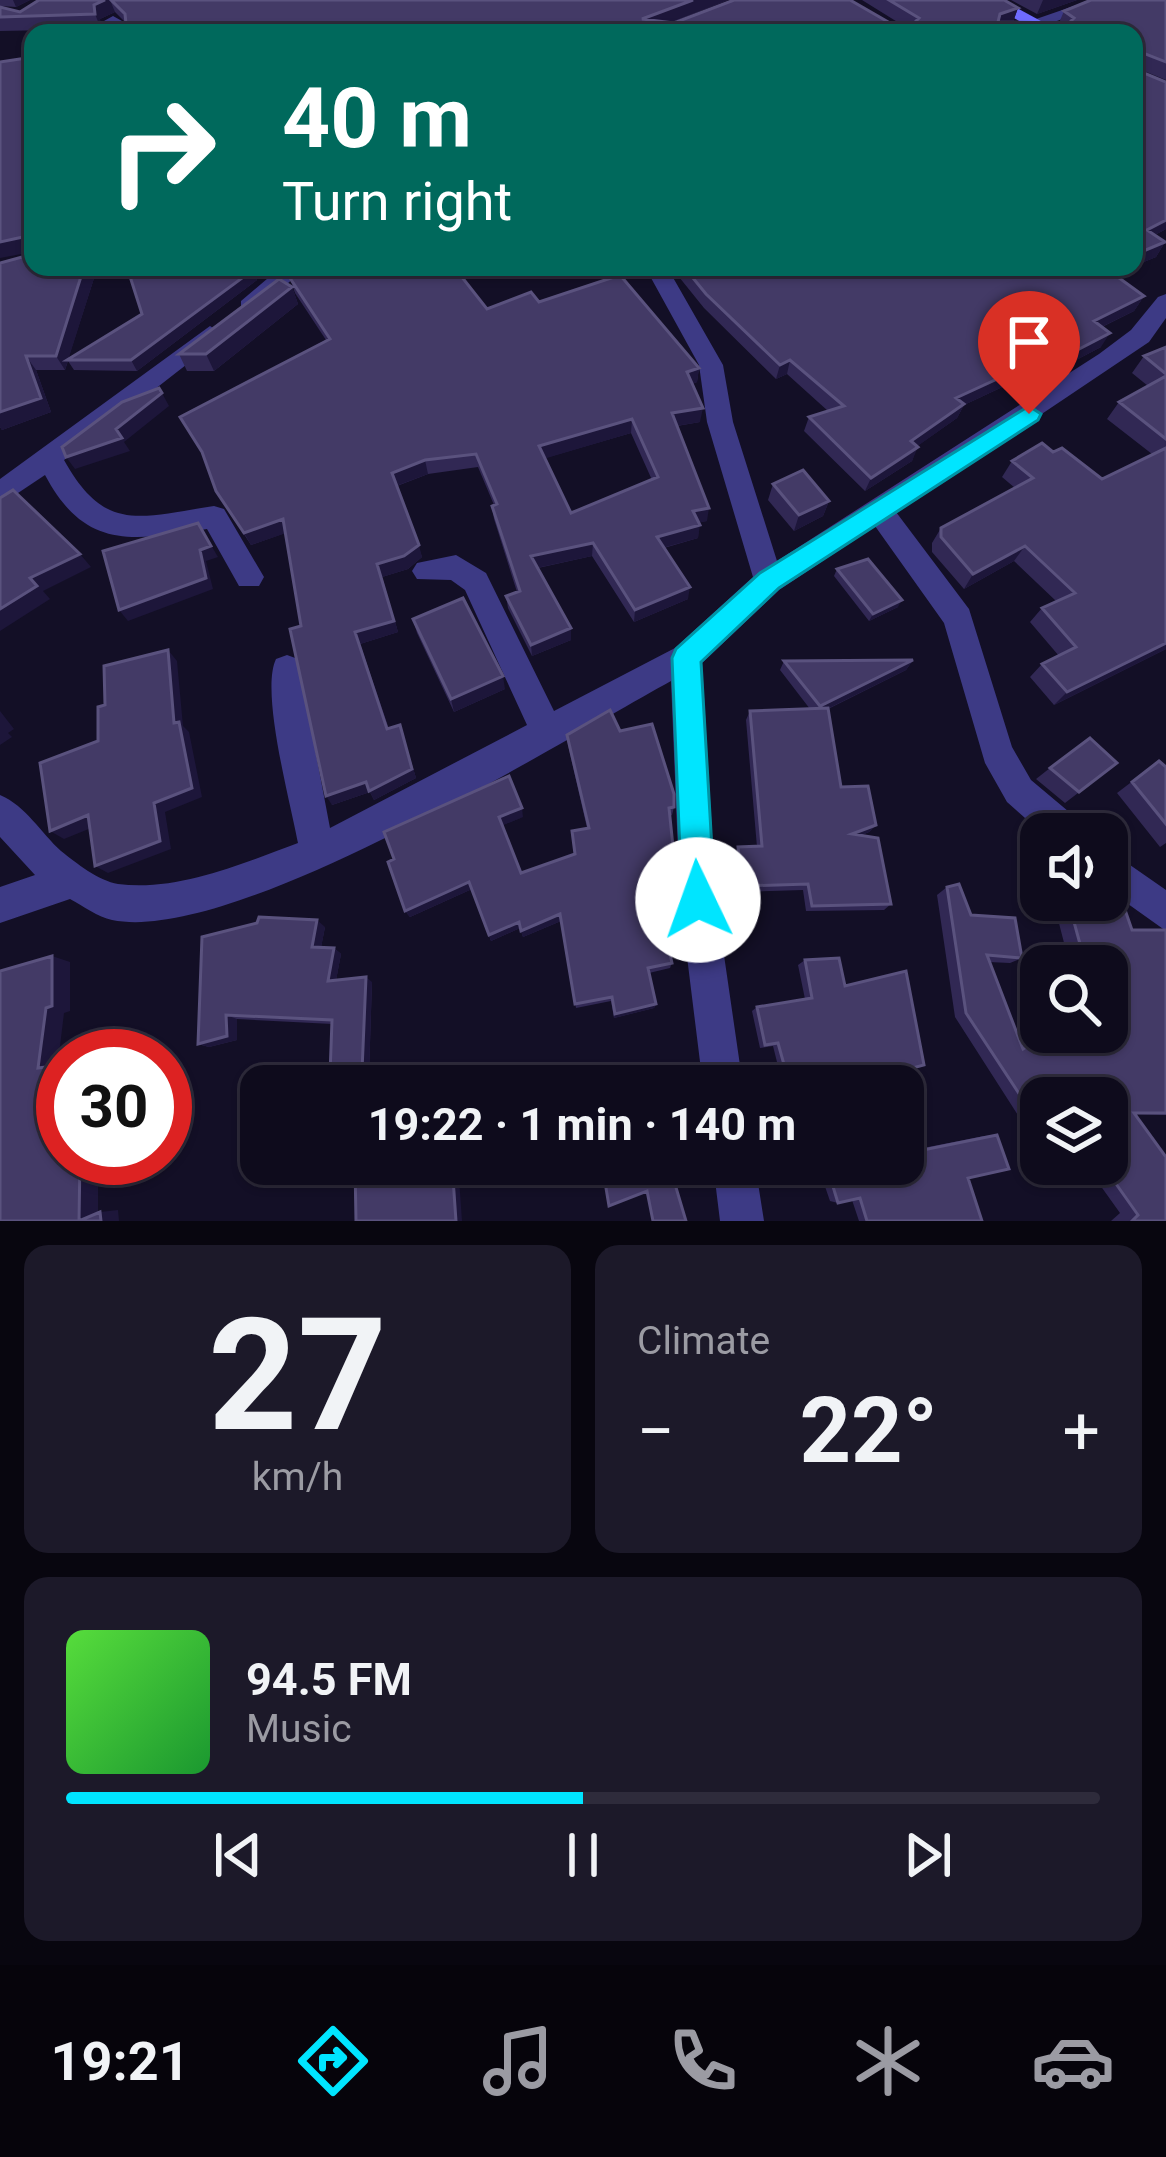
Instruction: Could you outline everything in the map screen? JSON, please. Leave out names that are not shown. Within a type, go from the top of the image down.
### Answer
[{"type":"street","points":[[989,0],[1036,24]]},
{"type":"street","points":[[1057,24],[1108,0]]},
{"type":"street","points":[[0,494],[286,276]]},
{"type":"street","points":[[274,288],[303,276]]},
{"type":"street","points":[[661,276],[710,365],[720,422],[769,580]]},
{"type":"street","points":[[0,812],[72,881],[113,902],[172,899],[242,882],[318,853],[686,658],[769,580],[1108,360],[1140,336],[1166,302]]},
{"type":"street","points":[[47,455],[80,509],[121,527],[214,517],[249,577]]},
{"type":"street","points":[[878,509],[958,617],[997,752],[1019,791],[1045,813]]},
{"type":"street","points":[[427,571],[456,567],[476,583],[547,733]]},
{"type":"street","points":[[686,658],[698,900],[721,1065]]},
{"type":"street","points":[[287,670],[292,728],[318,853]]},
{"type":"street","points":[[0,905],[72,881]]},
{"type":"street","points":[[1128,883],[1166,913]]},
{"type":"street","points":[[737,1185],[742,1221]]},
{"type":"building","points":[[39,0],[105,0],[94,5],[95,14],[0,17],[0,7],[20,12]]},
{"type":"building","points":[[111,0],[693,0],[642,19],[674,23],[734,0],[850,0],[890,23],[914,23],[919,18],[889,0],[1004,0],[1018,8],[1000,14],[998,22],[1069,23],[1074,18],[1064,11],[1091,0],[1166,0],[1166,62],[1143,53],[1143,24],[126,24],[125,14]]},
{"type":"building","points":[[24,58],[24,238],[0,242],[0,62]]},
{"type":"building","points":[[1143,73],[1166,82],[1166,220],[1147,230],[1165,242],[1143,251]]},
{"type":"building","points":[[24,256],[24,276],[81,276],[56,356],[26,356],[41,398],[0,412],[0,263]]},
{"type":"building","points":[[130,276],[245,276],[131,360],[67,360],[142,314]]},
{"type":"building","points":[[461,276],[487,309],[531,292],[539,302],[621,276],[699,368],[687,372],[703,408],[672,413],[709,508],[693,511],[700,525],[657,537],[690,587],[635,610],[593,543],[531,556],[571,628],[531,645],[506,596],[520,591],[492,506],[497,504],[476,454],[425,460],[392,473],[419,545],[404,556],[377,564],[394,621],[355,632],[387,729],[400,725],[412,769],[369,791],[366,782],[326,796],[290,629],[301,626],[283,519],[244,533],[216,491],[202,452],[180,417],[330,339],[290,278]],"holes":[[[632,419],[658,477],[571,513],[539,446]]]},
{"type":"building","points":[[691,276],[1116,276],[1144,296],[1094,321],[1110,333],[1027,376],[1019,369],[956,398],[964,404],[911,441],[918,447],[871,478],[809,417],[844,406],[790,360],[780,365]]},
{"type":"building","points":[[279,279],[292,287],[206,354],[179,354]]},
{"type":"building","points":[[1166,347],[1166,374],[1144,356]]},
{"type":"building","points":[[1166,376],[1166,439],[1119,402]]},
{"type":"building","points":[[159,388],[162,393],[116,429],[122,438],[66,457],[62,447],[122,402]]},
{"type":"building","points":[[1042,443],[1053,452],[1062,448],[1102,479],[1166,448],[1166,643],[1067,692],[1042,664],[1076,647],[1042,608],[1075,593],[1025,546],[973,574],[941,537],[941,528],[1033,478],[1012,461]]},
{"type":"building","points":[[803,470],[829,501],[799,515],[773,484]]},
{"type":"building","points":[[13,490],[80,554],[30,578],[37,586],[0,609],[0,498]]},
{"type":"building","points":[[198,523],[211,546],[200,550],[206,578],[119,610],[103,551]]},
{"type":"building","points":[[868,559],[902,600],[873,614],[837,569]]},
{"type":"building","points":[[463,598],[503,676],[451,699],[413,619]]},
{"type":"building","points":[[168,650],[174,723],[179,722],[192,788],[154,803],[160,841],[95,866],[88,815],[50,831],[40,763],[98,741],[98,707],[105,705],[104,666]]},
{"type":"building","points":[[913,660],[820,706],[784,661]]},
{"type":"building","points":[[828,708],[841,787],[868,786],[876,825],[852,834],[878,838],[891,904],[812,906],[808,884],[742,886],[738,847],[762,846],[750,711]]},
{"type":"building","points":[[610,710],[620,731],[652,724],[674,794],[674,807],[669,808],[678,895],[657,897],[672,963],[648,968],[656,1004],[615,1014],[612,997],[575,1004],[560,914],[521,931],[519,922],[489,935],[469,882],[405,911],[388,862],[394,859],[384,832],[509,776],[522,808],[499,817],[521,873],[575,854],[572,831],[589,828],[567,735]]},
{"type":"building","points":[[1090,738],[1117,763],[1079,792],[1050,768]]},
{"type":"building","points":[[1159,761],[1166,767],[1166,824],[1132,782]]},
{"type":"building","points":[[959,884],[971,915],[1015,918],[1020,958],[987,955],[1020,1041],[1020,1053],[1128,1053],[1128,945],[1080,945],[1074,921],[1128,918],[1132,930],[1166,930],[1166,1113],[1134,1113],[1166,1157],[1166,1221],[1132,1221],[1138,1215],[1117,1185],[1128,1185],[1128,1077],[1020,1077],[1020,1095],[966,1013],[947,887]]},
{"type":"building","points":[[259,917],[317,920],[312,947],[334,948],[328,981],[366,977],[362,1065],[330,1065],[332,1020],[226,1015],[227,1036],[198,1044],[202,937],[257,923]]},
{"type":"building","points":[[52,956],[52,1006],[46,1008],[43,1029],[36,1029],[36,1185],[80,1185],[79,1221],[0,1221],[0,971]]},
{"type":"building","points":[[839,958],[845,986],[906,971],[924,1065],[784,1065],[778,1043],[765,1045],[757,1007],[812,998],[805,960]]},
{"type":"building","points":[[997,1135],[1009,1169],[968,1178],[982,1221],[867,1221],[860,1198],[838,1203],[833,1185],[924,1185],[924,1150]]},
{"type":"building","points":[[355,1185],[453,1185],[456,1221],[356,1221]]},
{"type":"building","points":[[606,1185],[675,1185],[686,1221],[653,1221],[647,1191],[609,1206]]},
{"type":"building","points":[[100,1212],[101,1221],[79,1221]]},
{"type":"route","points":[[698,900],[686,658],[769,580],[1029,414]]}]
